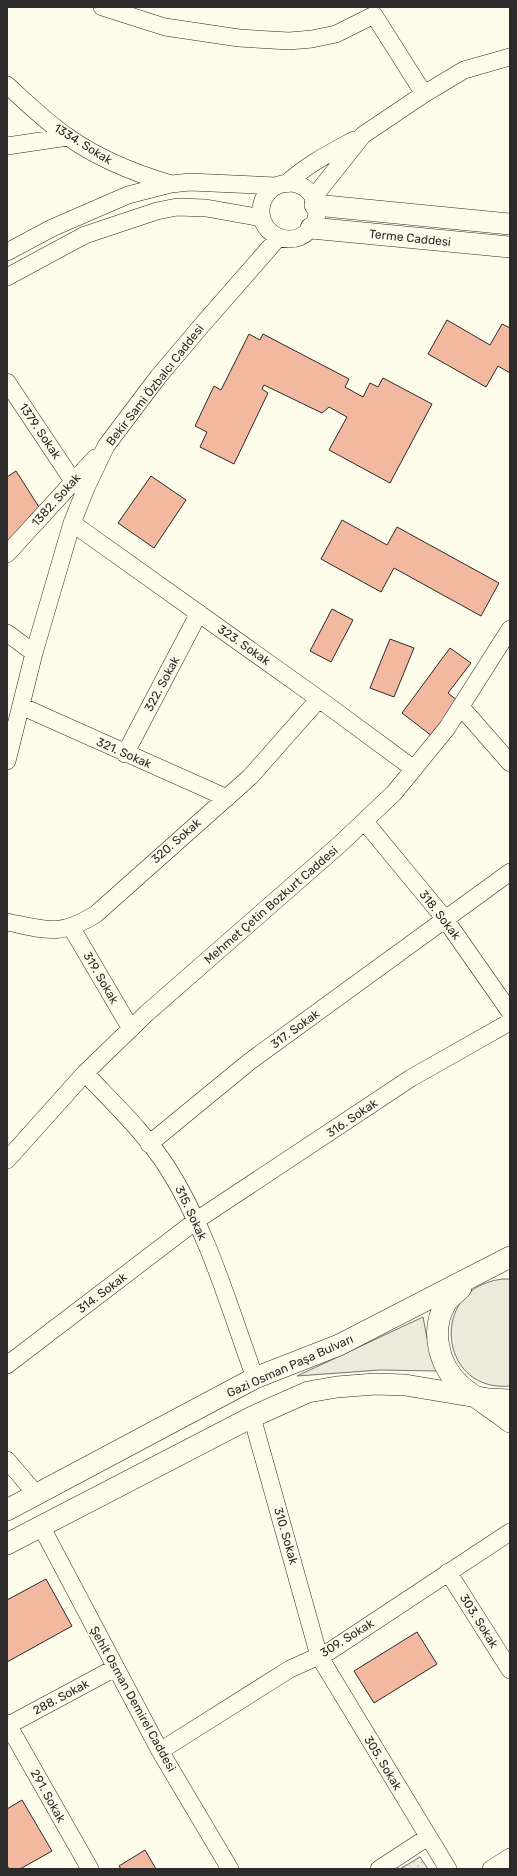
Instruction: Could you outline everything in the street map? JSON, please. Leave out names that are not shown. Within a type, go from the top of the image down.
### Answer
[{"type":"main road","name":"Terme Caddesi","points":[[314,202],[510,224]]},
{"type":"main road","name":"Terme Caddesi","points":[[311,228],[510,248]]},
{"type":"main road","name":"Gazi Osman Paşa Bulvarı","points":[[7,1510],[256,1378],[339,1345],[472,1278],[510,1257]]},
{"type":"main road","points":[[510,1272],[495,1271],[472,1278],[447,1302],[439,1320],[438,1340],[439,1350],[447,1370],[461,1385],[510,1422]]},
{"type":"main road","points":[[7,1544],[252,1417],[308,1392],[337,1387],[375,1384],[404,1385],[499,1400],[510,1400]]},
{"type":"street","points":[[102,7],[166,27],[239,38],[289,41],[312,39],[336,34],[380,11],[424,94]]},
{"type":"street","points":[[363,135],[314,202],[314,221],[311,228],[297,238],[279,237],[265,226],[261,209],[263,200],[268,192],[318,160],[363,135],[424,94],[464,70],[510,57]]},
{"type":"street","name":"1334. Sokak","points":[[7,85],[44,119],[68,137],[116,165],[171,184]]},
{"type":"street","points":[[7,146],[68,137]]},
{"type":"street","points":[[7,252],[45,231],[90,210],[128,195],[171,184],[190,182],[301,186],[314,202]]},
{"type":"street","points":[[7,277],[85,234],[157,211],[177,207],[206,208],[262,218]]},
{"type":"street","name":"Bekir Sami Özbalcı Caddesi","points":[[7,761],[34,653],[72,523],[86,488],[106,446],[192,336],[279,237]]},
{"type":"street","name":"1379. Sokak","points":[[7,382],[73,481]]},
{"type":"street","name":"1382. Sokak","points":[[7,554],[106,446]]},
{"type":"street","name":"323. Sokak","points":[[72,523],[319,699],[414,769]]},
{"type":"street","name":"322. Sokak","points":[[125,754],[199,613]]},
{"type":"street","name":"Mehmet Çetin Bozkurt Caddesi","points":[[7,1160],[85,1073],[131,1029],[365,822],[414,769],[461,707],[510,629]]},
{"type":"street","points":[[7,633],[34,653]]},
{"type":"street","name":"320. Sokak","points":[[7,922],[59,931],[79,925],[96,914],[250,777],[319,699]]},
{"type":"street","name":"321. Sokak","points":[[21,706],[125,754],[227,798]]},
{"type":"street","points":[[461,707],[510,763]]},
{"type":"street","name":"318. Sokak","points":[[365,822],[445,919],[510,1012]]},
{"type":"street","name":"317. Sokak","points":[[149,1144],[249,1062],[510,872]]},
{"type":"street","name":"319. Sokak","points":[[71,927],[131,1029]]},
{"type":"street","name":"316. Sokak","points":[[197,1220],[411,1078],[510,1022]]},
{"type":"street","name":"315. Sokak","points":[[85,1073],[166,1165],[197,1220],[256,1378]]},
{"type":"street","name":"314. Sokak","points":[[7,1365],[197,1220]]},
{"type":"street","name":"310. Sokak","points":[[252,1417],[319,1656]]},
{"type":"street","points":[[7,1460],[36,1494]]},
{"type":"street","name":"Şehit Osman Demirel Caddesi","points":[[41,1526],[160,1751],[230,1869]]},
{"type":"street","name":"309. Sokak","points":[[160,1751],[290,1669],[330,1651],[510,1532]]},
{"type":"street","name":"303. Sokak","points":[[448,1572],[510,1670]]},
{"type":"street","name":"305. Sokak","points":[[319,1656],[448,1869]]},
{"type":"street","name":"288. Sokak","points":[[7,1725],[115,1668]]},
{"type":"street","name":"291. Sokak","points":[[7,1725],[90,1869]]},
{"type":"street","points":[[382,1868],[428,1837]]},
{"type":"street","points":[[490,1869],[510,1857]]},
{"type":"shaded area","points":[[503,1279],[510,1279],[510,1386],[486,1384],[468,1373],[456,1357],[451,1338],[453,1318],[462,1300],[479,1286]]},
{"type":"shaded area","points":[[423,1317],[427,1338],[438,1371],[380,1370],[297,1376]]},
{"type":"shaded area","points":[[420,1857],[428,1869],[400,1869]]},
{"type":"building","points":[[447,320],[490,345],[502,324],[510,328],[510,373],[498,366],[486,387],[428,354]]},
{"type":"building","points":[[249,334],[260,340],[263,334],[349,379],[345,387],[363,397],[370,383],[378,387],[383,378],[432,404],[390,483],[329,450],[347,417],[329,407],[322,413],[264,385],[262,389],[268,393],[234,464],[200,447],[207,432],[195,426],[214,386],[221,390]]},
{"type":"building","points":[[16,471],[46,518],[7,543],[7,477]]},
{"type":"building","points":[[151,476],[186,500],[154,548],[118,523]]},
{"type":"building","points":[[342,520],[387,545],[397,527],[499,583],[481,616],[394,568],[381,592],[321,559]]},
{"type":"building","points":[[332,609],[353,620],[331,662],[310,651]]},
{"type":"building","points":[[390,639],[414,648],[394,697],[370,688]]},
{"type":"building","points":[[450,648],[471,663],[448,693],[458,701],[432,736],[402,713]]},
{"type":"building","points":[[46,1579],[72,1626],[7,1662],[7,1600]]},
{"type":"building","points":[[417,1632],[437,1664],[374,1703],[354,1671]]},
{"type":"building","points":[[22,1800],[52,1851],[20,1869],[9,1869],[7,1865],[7,1809]]},
{"type":"building","points":[[145,1850],[156,1869],[121,1869],[119,1866]]}]
